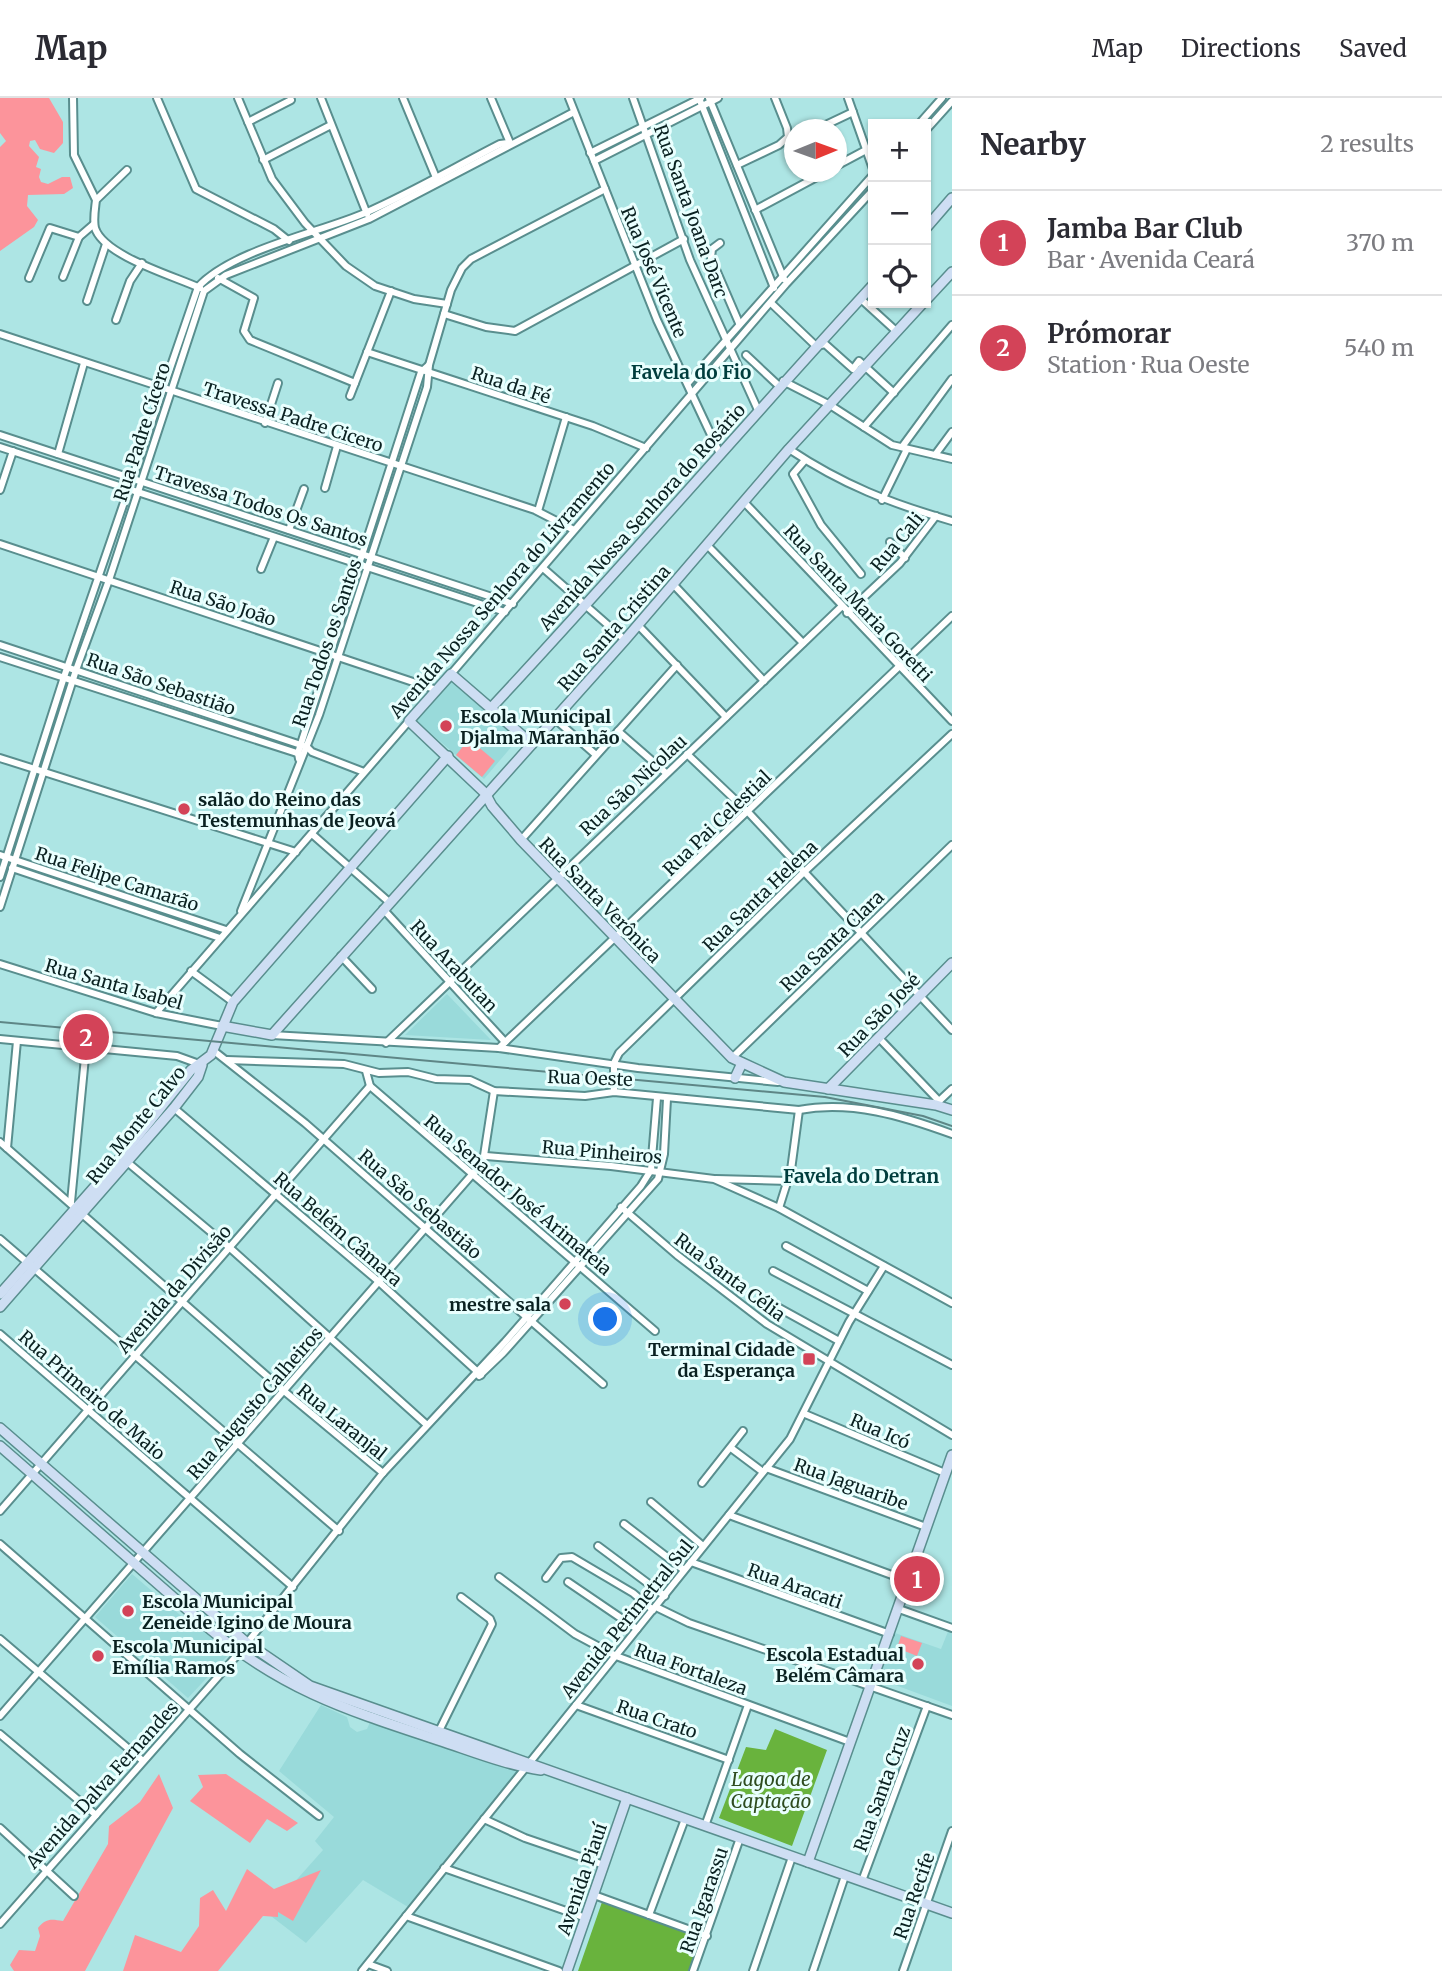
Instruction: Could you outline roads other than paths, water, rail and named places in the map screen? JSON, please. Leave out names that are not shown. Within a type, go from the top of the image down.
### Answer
[{"type":"main road","points":[[931,222],[952,198]]},
{"type":"main road","name":"Rua Santa Cristina","points":[[931,295],[951,277]]},
{"type":"main road","name":"Avenida Nossa Senhora do Rosário","points":[[491,708],[587,606],[781,384],[868,290]]},
{"type":"main road","name":"Rua Santa Cristina","points":[[271,1035],[485,793],[625,640],[789,449],[917,308]]},
{"type":"main road","points":[[452,674],[532,744]]},
{"type":"main road","name":"Avenida Nossa Senhora do Livramento","points":[[409,721],[452,674]]},
{"type":"main road","name":"Rua Santa Verônica","points":[[409,721],[485,793],[492,806],[521,840],[732,1058],[784,1083]]},
{"type":"main road","points":[[202,1065],[214,1051],[233,1002],[448,756]]},
{"type":"main road","name":"Rua São José","points":[[828,1089],[952,963]]},
{"type":"main road","name":"Rua Oeste","points":[[222,1026],[271,1035]]},
{"type":"main road","points":[[735,1078],[742,1063]]},
{"type":"main road","name":"Rua Monte Calvo","points":[[0,1307],[77,1207],[174,1108],[198,1077],[202,1065]]},
{"type":"main road","name":"Rua Monte Calvo","points":[[124,1159],[191,1070],[202,1065]]},
{"type":"main road","name":"Rua Oeste","points":[[784,1083],[938,1103],[952,1110]]},
{"type":"main road","name":"Rua Monte Calvo","points":[[0,1294],[31,1266]]},
{"type":"main road","points":[[0,1428],[247,1643],[310,1686],[437,1735]]},
{"type":"main road","points":[[0,1446],[239,1653],[320,1700],[553,1772],[952,1913]]},
{"type":"main road","points":[[808,1862],[952,1455]]},
{"type":"main road","name":"Avenida Piauí","points":[[567,1971],[626,1798]]},
{"type":"street","points":[[73,98],[74,155],[96,200],[94,223],[107,244],[201,289]]},
{"type":"street","points":[[157,98],[196,189],[274,229],[289,241]]},
{"type":"street","points":[[238,98],[263,160],[278,187],[354,274],[391,291],[447,304]]},
{"type":"street","points":[[321,98],[368,216]]},
{"type":"street","points":[[403,98],[439,184]]},
{"type":"street","points":[[491,98],[510,143]]},
{"type":"street","name":"Rua José Vicente","points":[[569,98],[634,265],[720,454]]},
{"type":"street","name":"Rua Santa Joana Darc","points":[[634,98],[684,239],[758,410]]},
{"type":"street","points":[[590,153],[700,98],[775,291]]},
{"type":"street","points":[[594,161],[718,98]]},
{"type":"street","points":[[737,165],[784,142],[788,134],[775,98]]},
{"type":"street","points":[[848,98],[868,155]]},
{"type":"street","points":[[923,119],[942,98]]},
{"type":"street","points":[[248,122],[291,100]]},
{"type":"street","points":[[710,100],[786,284]]},
{"type":"street","points":[[931,124],[952,101]]},
{"type":"street","name":"Rua Padre Cícero","points":[[0,907],[76,670],[109,580],[171,392],[201,289],[218,278],[317,234],[368,216],[439,184],[510,143],[574,112]]},
{"type":"street","points":[[838,119],[853,112]]},
{"type":"street","points":[[263,160],[331,125]]},
{"type":"street","name":"Rua Padre Cícero","points":[[368,216],[435,177],[500,145],[510,143]]},
{"type":"street","points":[[847,160],[866,150]]},
{"type":"street","points":[[96,200],[127,170]]},
{"type":"street","name":"Avenida Nossa Senhora do Livramento","points":[[452,674],[771,303],[783,276],[868,180]]},
{"type":"street","points":[[755,210],[807,182]]},
{"type":"street","points":[[864,184],[868,187]]},
{"type":"street","points":[[430,374],[429,365],[447,304],[458,275],[471,259],[605,189]]},
{"type":"street","name":"Avenida Nossa Senhora do Livramento","points":[[688,383],[739,323],[786,284],[868,196]]},
{"type":"street","points":[[63,277],[79,237],[94,223]]},
{"type":"street","points":[[29,278],[50,229],[79,237]]},
{"type":"street","name":"Rua Padre Cícero","points":[[0,877],[3,856],[36,769],[67,667],[131,478],[201,289],[208,276],[230,264],[289,241],[317,234]]},
{"type":"street","points":[[444,314],[486,327],[515,331],[684,239]]},
{"type":"street","points":[[720,243],[712,249],[711,258],[739,323]]},
{"type":"street","points":[[87,301],[107,244]]},
{"type":"street","points":[[116,320],[130,281],[142,263]]},
{"type":"street","points":[[218,278],[254,298],[244,331],[250,340],[355,383]]},
{"type":"street","points":[[350,396],[391,291]]},
{"type":"street","points":[[860,299],[896,331]]},
{"type":"street","points":[[771,303],[816,346],[825,344],[853,369],[859,361],[894,393]]},
{"type":"street","points":[[864,428],[952,325]]},
{"type":"street","name":"Travessa Padre Cicero","points":[[0,334],[538,511],[574,530]]},
{"type":"street","name":"Rua da Fé","points":[[367,352],[421,372],[566,417],[646,448]]},
{"type":"street","points":[[746,355],[781,384],[830,405],[864,428],[904,448],[952,459]]},
{"type":"street","points":[[58,454],[84,363]]},
{"type":"street","points":[[421,372],[429,365]]},
{"type":"street","name":"Rua Todos os Santos","points":[[303,752],[330,653],[421,372]]},
{"type":"street","name":"Rua Todos os Santos","points":[[241,912],[338,656],[430,374]]},
{"type":"street","points":[[882,500],[904,448],[952,379]]},
{"type":"street","points":[[265,423],[278,383]]},
{"type":"street","points":[[538,511],[566,417]]},
{"type":"street","points":[[935,455],[952,432]]},
{"type":"street","name":"Travessa Todos Os Santos","points":[[0,435],[513,604]]},
{"type":"street","points":[[2,448],[8,438]]},
{"type":"street","points":[[325,488],[337,446]]},
{"type":"street","name":"Travessa Todos Os Santos","points":[[2,448],[505,612]]},
{"type":"street","points":[[789,449],[847,485],[882,500],[952,521]]},
{"type":"street","points":[[0,490],[13,451]]},
{"type":"street","points":[[805,460],[793,474],[821,525],[861,574]]},
{"type":"street","name":"Travessa Todos Os Santos","points":[[289,530],[304,489]]},
{"type":"street","name":"Rua Santa Maria Goretti","points":[[745,503],[952,721]]},
{"type":"street","name":"Rua Cali","points":[[847,613],[905,558],[936,516]]},
{"type":"street","points":[[255,530],[258,520]]},
{"type":"street","points":[[261,569],[274,537]]},
{"type":"street","points":[[890,542],[905,558]]},
{"type":"street","name":"Rua São João","points":[[0,544],[437,690]]},
{"type":"street","points":[[708,546],[803,643]]},
{"type":"street","points":[[544,568],[625,640]]},
{"type":"street","points":[[673,584],[764,681]]},
{"type":"street","name":"Rua São Nicolau","points":[[386,1044],[556,877],[841,607]]},
{"type":"street","name":"Rua Pai Celestial","points":[[499,1048],[749,813],[952,616]]},
{"type":"street","points":[[638,625],[726,717]]},
{"type":"street","name":"Rua São Sebastião","points":[[0,645],[180,705],[303,752]]},
{"type":"street","name":"Rua São Sebastião","points":[[0,656],[364,772]]},
{"type":"street","points":[[521,840],[677,665]]},
{"type":"street","points":[[177,714],[180,705]]},
{"type":"street","points":[[555,719],[596,755]]},
{"type":"street","name":"Avenida Nossa Senhora do Livramento","points":[[156,1013],[409,721]]},
{"type":"street","points":[[618,731],[666,773]]},
{"type":"street","name":"Rua Santa Helena","points":[[614,1063],[619,1053],[803,873],[952,734]]},
{"type":"street","points":[[687,754],[749,813],[859,935],[952,1030]]},
{"type":"street","points":[[0,758],[296,852]]},
{"type":"street","name":"Rua Arabutan","points":[[312,834],[350,867],[449,982],[505,1042]]},
{"type":"street","name":"Rua Santa Clara","points":[[732,1058],[952,845]]},
{"type":"street","name":"Rua Felipe Camarão","points":[[3,856],[226,930]]},
{"type":"street","name":"Rua Felipe Camarão","points":[[2,864],[219,938]]},
{"type":"street","points":[[341,956],[372,989]]},
{"type":"street","name":"Rua Santa Isabel","points":[[0,964],[156,1013],[222,1026]]},
{"type":"street","points":[[191,971],[233,1002]]},
{"type":"street","name":"Rua Oeste","points":[[271,1035],[386,1044],[499,1048],[638,1068],[784,1083]]},
{"type":"street","points":[[878,1037],[938,1103],[952,1089]]},
{"type":"street","points":[[0,1039],[177,1056],[202,1065]]},
{"type":"street","points":[[7,1148],[17,1041]]},
{"type":"street","points":[[77,1207],[86,1047]]},
{"type":"street","name":"Rua São Sebastião","points":[[214,1051],[323,1139],[603,1384]]},
{"type":"street","name":"Rua Oeste","points":[[227,1060],[344,1064],[368,1074],[464,1079],[494,1091],[585,1096],[614,1092],[799,1110],[827,1106],[863,1109],[952,1134]]},
{"type":"street","points":[[614,1063],[614,1092]]},
{"type":"street","points":[[368,1074],[370,1086]]},
{"type":"street","name":"Avenida da Divisão","points":[[0,1511],[370,1086]]},
{"type":"street","name":"Rua Senador José Arimateia","points":[[370,1086],[655,1331]]},
{"type":"street","points":[[486,1156],[494,1091]]},
{"type":"street","points":[[651,1170],[657,1098]]},
{"type":"street","points":[[662,1171],[667,1099]]},
{"type":"street","name":"Rua Belém Câmara","points":[[174,1108],[378,1281],[479,1374]]},
{"type":"street","points":[[779,1208],[789,1181],[799,1110]]},
{"type":"street","name":"Rua Laranjal","points":[[0,1142],[284,1391],[383,1473]]},
{"type":"street","name":"Rua Augusto Calheiros","points":[[0,1716],[191,1500],[486,1156]]},
{"type":"street","name":"Rua Pinheiros","points":[[486,1156],[715,1178],[789,1181]]},
{"type":"street","points":[[124,1159],[230,1248],[427,1424]]},
{"type":"street","name":"Avenida Dalva Fernandes","points":[[0,1924],[239,1653],[383,1473],[427,1424],[479,1374],[576,1263],[651,1170]]},
{"type":"street","name":"Avenida Dalva Fernandes","points":[[576,1263],[627,1214],[653,1186],[662,1171]]},
{"type":"street","name":"Rua Pinheiros","points":[[715,1178],[779,1208],[952,1303]]},
{"type":"street","name":"Rua Santa Célia","points":[[621,1207],[757,1317],[827,1363],[952,1435]]},
{"type":"street","points":[[0,1239],[339,1531]]},
{"type":"street","points":[[786,1246],[868,1291]]},
{"type":"street","name":"Avenida Perimetral Sul","points":[[362,1971],[790,1439],[854,1313],[884,1266]]},
{"type":"street","points":[[773,1270],[952,1365]]},
{"type":"street","points":[[770,1303],[839,1341]]},
{"type":"street","name":"Rua Primeiro de Maio","points":[[0,1334],[89,1408],[293,1587]]},
{"type":"street","name":"Rua Icó","points":[[804,1415],[945,1473]]},
{"type":"street","points":[[702,1483],[743,1431]]},
{"type":"street","name":"Rua Jaguaribe","points":[[731,1448],[764,1470],[926,1527]]},
{"type":"street","points":[[651,1502],[703,1546]]},
{"type":"street","points":[[729,1515],[908,1581]]},
{"type":"street","points":[[624,1524],[684,1570]]},
{"type":"street","points":[[0,1544],[240,1754],[319,1816]]},
{"type":"street","points":[[598,1546],[664,1596]]},
{"type":"street","points":[[546,1578],[561,1558],[572,1557],[655,1608],[689,1623],[952,1715]]},
{"type":"street","name":"Rua Aracati","points":[[691,1562],[890,1634]]},
{"type":"street","name":"Rua Fortaleza","points":[[499,1577],[575,1634],[615,1656],[850,1742]]},
{"type":"street","points":[[568,1582],[637,1629]]},
{"type":"street","points":[[437,1735],[492,1624],[490,1619],[461,1597]]},
{"type":"street","points":[[899,1609],[952,1628]]},
{"type":"street","points":[[0,1639],[143,1761]]},
{"type":"street","name":"Rua Crato","points":[[576,1705],[729,1760]]},
{"type":"street","points":[[705,1826],[748,1705]]},
{"type":"street","name":"Rua Santa Cruz","points":[[862,1881],[927,1706]]},
{"type":"street","points":[[0,1734],[96,1815]]},
{"type":"street","points":[[484,1819],[525,1838],[604,1865]]},
{"type":"street","points":[[649,1915],[685,1819]]},
{"type":"street","points":[[0,1828],[74,1896]]},
{"type":"street","name":"Rua Recife","points":[[903,1971],[952,1831]]},
{"type":"street","name":"Rua Igarassu","points":[[693,1971],[740,1838]]},
{"type":"street","points":[[753,1971],[792,1857]]},
{"type":"street","points":[[444,1868],[586,1918]]},
{"type":"street","points":[[813,1971],[845,1876]]},
{"type":"street","points":[[594,1895],[707,1936]]},
{"type":"street","points":[[407,1916],[559,1971]]},
{"type":"street","points":[[368,1964],[387,1971]]},
{"type":"water","name":"Lagoa de Captação","points":[[775,1729],[827,1750],[792,1846],[719,1818],[746,1747],[766,1750]]},
{"type":"water","points":[[602,1902],[701,1938],[689,1971],[578,1971]]},
{"type":"tram line","points":[[0,1022],[825,1097],[923,1116],[952,1126]]},
{"type":"place","name":"Escola Municipal Djalma Maranhão","points":[[446,726]]},
{"type":"place","name":"salão do Reino das Testemunhas de Jeová","points":[[184,809]]},
{"type":"place","name":"Prómorar","points":[[86,1037]]},
{"type":"place","name":"mestre sala","points":[[565,1304]]},
{"type":"place","name":"Terminal Cidade da Esperança","points":[[809,1359]]},
{"type":"place","name":"Jamba Bar Club","points":[[917,1579]]},
{"type":"place","name":"Escola Municipal Zeneide Igino de Moura","points":[[128,1611]]},
{"type":"place","name":"Escola Municipal Emília Ramos","points":[[98,1656]]},
{"type":"place","name":"Escola Estadual Belém Câmara","points":[[918,1664]]},
{"type":"district","name":"Favela do Fio","points":[[691,372]]},
{"type":"district","name":"Favela do Detran","points":[[861,1176]]}]
